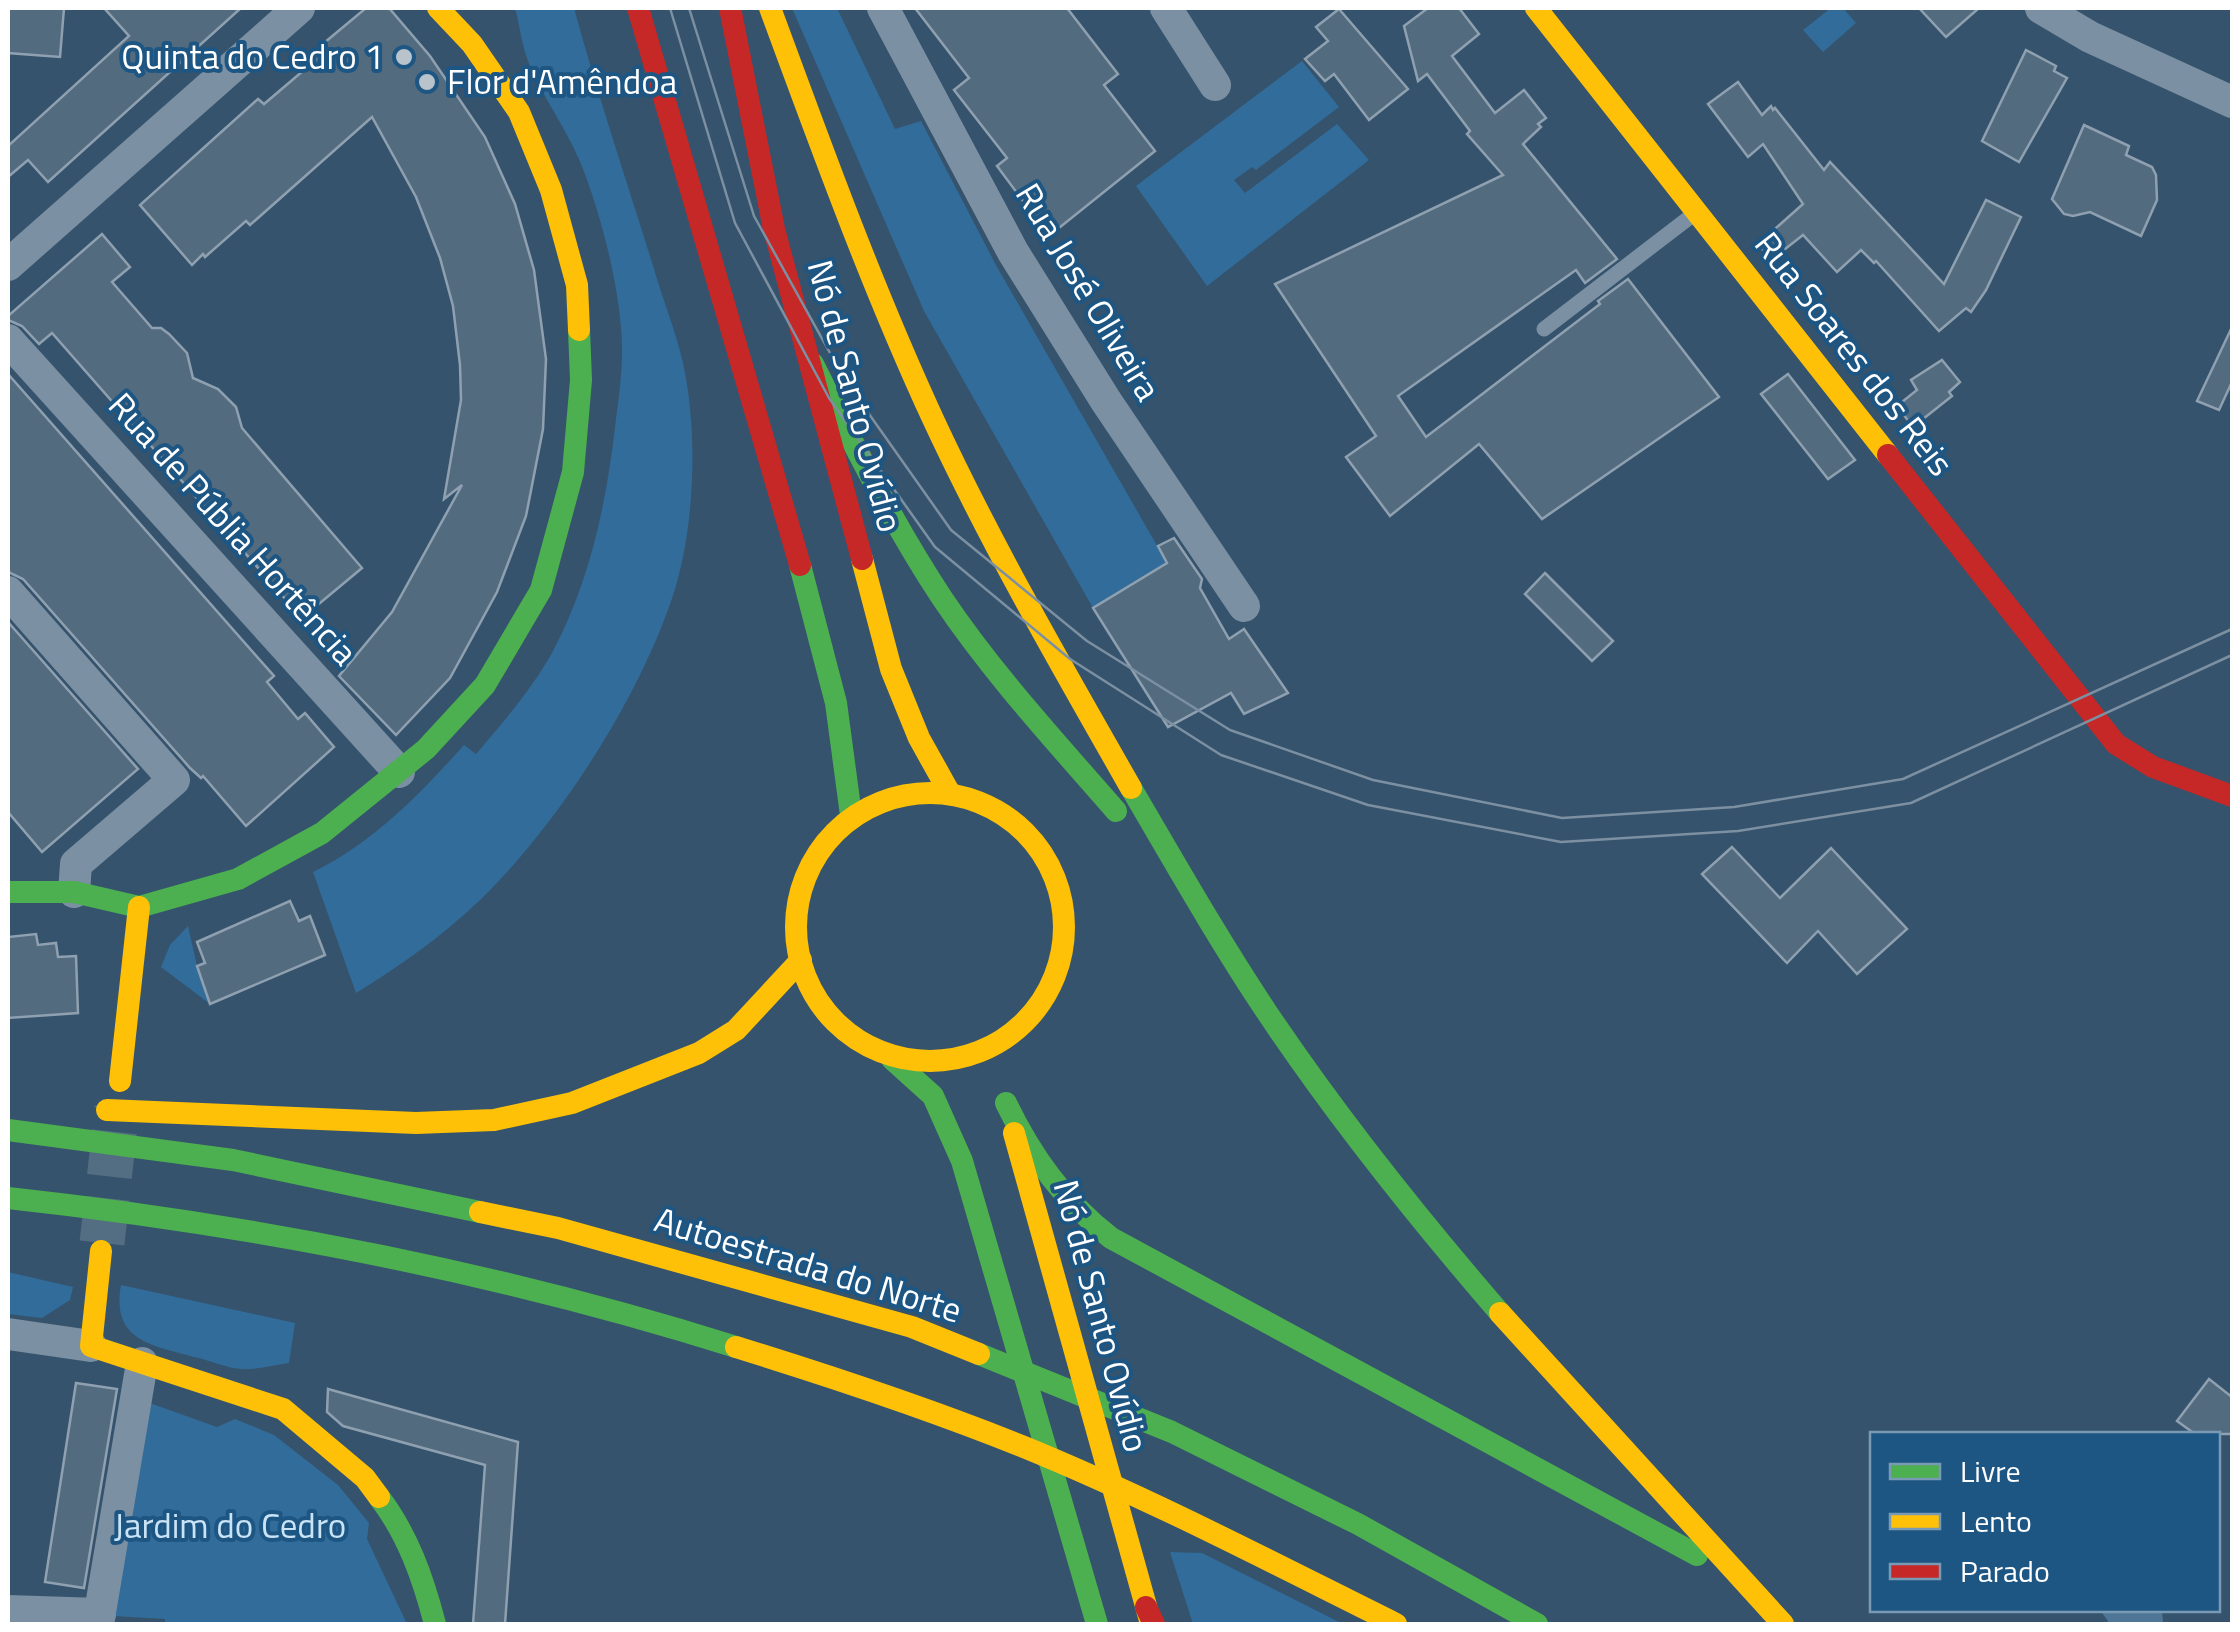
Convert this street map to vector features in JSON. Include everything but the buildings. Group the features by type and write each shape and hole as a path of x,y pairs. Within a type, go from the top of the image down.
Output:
{"main road":[{"path":"8,892 74,892 139,907 238,879 322,832 426,748 486,685 541,590 574,472 580,380 577,285 551,190 519,112 472,44 438,8"},
{"path":"638,8 762,423 846,738 851,816"},
{"name":"Nó de Santo Ovídio","path":"730,8 774,229 891,669 918,738 948,790"},
{"path":"754,8 768,76 774,229"},
{"path":"770,8 840,200 933,420 1014,583 1210,926 1313,1078 1455,1262 1584,1411 1783,1624"},
{"name":"Rua Soares dos Reis","path":"1536,8 2116,744 2154,766 2232,796"},
{"path":"704,313 762,423"},
{"path":"813,364 889,510 964,630 1210,926"},
{"path":"892,1060 928,1064 960,1059 992,1046 1021,1027 1050,988 1059,963 1062,917 1054,880 1040,851 1019,826 981,800 948,790 890,798 851,816 826,842 798,899 800,960 832,1017 856,1040 892,1060 933,1096 956,1144 1097,1624"},
{"path":"120,1081 139,907"},
{"path":"8,1117 71,1112 416,1122 494,1120 572,1102 699,1053 736,1030 800,960"},
{"name":"Nó de Santo Ovídio","path":"1021,1027 1006,1070 1006,1103 1151,1619"},
{"path":"1006,1103 1028,1148 1061,1195 1083,1218 1111,1238 1740,1578"},
{"name":"Autoestrada do Norte","path":"8,1130 233,1160 558,1228 912,1327 1172,1432 1358,1524 1537,1624"},
{"path":"8,1198 80,1205 361,1248 665,1323 910,1404 1053,1459 1396,1624"},
{"path":"101,1251 91,1346 283,1409 366,1478 398,1522 424,1582 434,1624"}],"street":[{"path":"8,265 299,8"},
{"name":"Rua José Oliveira","path":"883,8 1013,252 1106,402 1244,606"},
{"path":"1166,8 1215,85"},
{"path":"2041,8 2090,37 2232,102"},
{"name":"Rua de Públia Hortência","path":"8,340 399,772"},
{"path":"8,592 174,780 76,864 74,892"},
{"path":"8,1334 91,1346"},
{"path":"8,1611 99,1619 142,1362"}],"lane":[{"path":"1544,329 1698,212"}],"green space":[{"path":"515,8 574,8 683,363 692,447 687,535 675,589 642,672 567,797 538,836 478,902 420,950 356,993 313,872 376,832 464,745 476,754 527,692 553,651 578,596 608,479 622,351 612,270 585,174 530,66"},
{"path":"792,8 837,8 895,129 921,121 997,267 1167,563 1093,608 924,311"},
{"path":"1831,8 1843,8 1856,23 1823,52 1803,30"},
{"path":"1302,61 1339,107 1256,170 1252,167 1234,180 1245,193 1337,124 1369,160 1207,286 1136,186"},
{"path":"188,926 210,1004 161,967 170,945"},
{"path":"8,1272 73,1287 70,1300 42,1318 8,1314"},
{"path":"121,1285 295,1323 289,1363 235,1368 150,1344 138,1338 122,1318"},
{"name":"Jardim do Cedro","path":"147,1402 217,1427 235,1419 274,1435 338,1485 369,1523 367,1539 407,1624 165,1624 165,1619 114,1616"},
{"path":"1170,1552 1202,1553 1343,1624 1193,1624"}],"shaded area":[{"path":"2101,1612 2162,1612 2163,1622 2110,1624"}],"tunnel":[{"path":"102,1243 117,1108"}],"tram line":[{"path":"670,8 735,223 829,398 935,547 1070,659 1221,755 1368,805 1561,842 1738,831 1911,803 2232,655"},
{"path":"689,8 754,216 845,380 951,530 1087,641 1230,730 1373,780 1562,818 1734,807 1903,779 2232,629"}],"traffic: fast":[{"path":"8,892 74,892 139,907 238,879 322,833 426,749 485,685 541,590 573,472 581,380 579,330"},
{"path":"813,364 890,512 942,598 1004,681 1116,811"},
{"path":"800,565 836,703 851,815"},
{"path":"1131,788 1231,956 1293,1050 1378,1166 1500,1313"},
{"path":"892,1059 933,1096 962,1161 1097,1624"},
{"path":"1006,1103 1051,1177 1078,1209 1111,1238 1697,1555"},
{"path":"8,1130 233,1160 480,1212"},
{"path":"8,1198 192,1222 375,1255 557,1296 736,1347"},
{"path":"979,1354 1172,1432 1358,1524 1537,1624"},
{"path":"379,1497 413,1558 435,1624"}],"traffic: slow":[{"path":"438,8 472,44 519,112 551,190 577,285 579,330"},
{"path":"770,8 868,266 933,419 1003,560 1131,788"},
{"path":"1536,8 1888,455"},
{"path":"862,559 891,669 919,738 948,790"},
{"path":"930,793 956,795 981,803 1005,815 1025,832 1042,852 1054,876 1062,901 1064,927 1062,953 1054,978 1042,1002 1025,1022 1005,1039 981,1051 956,1059 930,1061 904,1059 879,1051 855,1039 835,1022 818,1002 806,978 798,953 796,927 798,901 806,876 818,852 835,832 855,815 879,803 904,795 930,793"},
{"path":"120,1081 139,907"},
{"path":"107,1110 416,1123 494,1120 572,1103 699,1053 736,1030 801,960"},
{"path":"1014,1133 1151,1624"},
{"path":"480,1212 558,1228 912,1327 979,1354"},
{"path":"101,1251 91,1346 283,1409 365,1478 379,1497"},
{"path":"1500,1313 1783,1624"},
{"path":"736,1347 881,1394 1024,1447 1165,1510 1396,1624"}],"traffic: jam":[{"path":"638,8 800,565"},
{"path":"730,8 774,229 862,559"},
{"path":"1888,455 2116,744 2153,767 2232,796"},
{"path":"1146,1607 1154,1624"}],"place":[{"name":"Quinta do Cedro 1","path":"404,57"},
{"name":"Flor d'Amêndoa","path":"427,82"}]}
